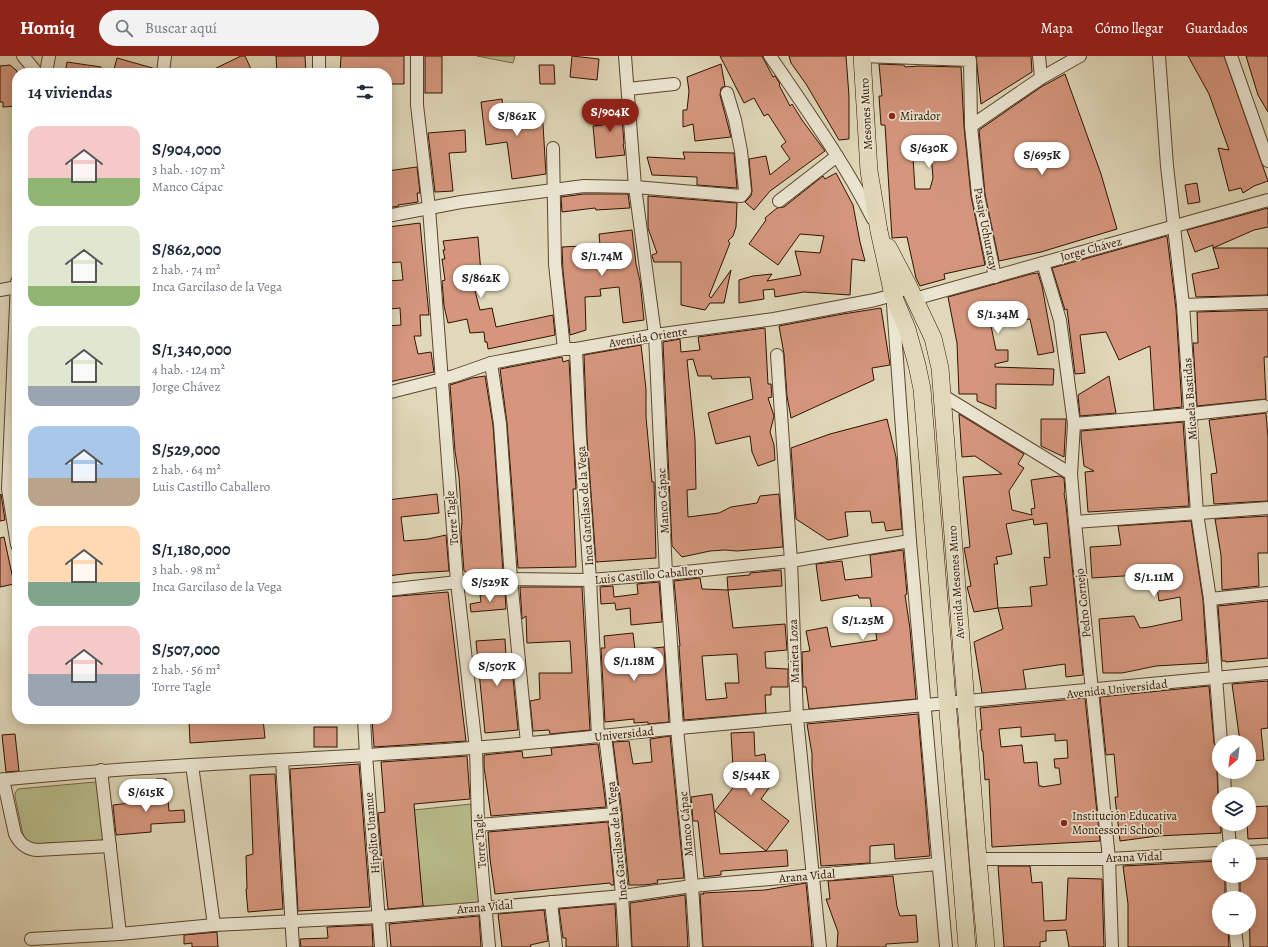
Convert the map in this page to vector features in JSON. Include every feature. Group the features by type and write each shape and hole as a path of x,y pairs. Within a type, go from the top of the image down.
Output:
{"highway":[{"name":"Mesones Muro","path":"862,56 869,171 879,231 893,295 907,329 922,388 967,947"},
{"name":"Avenida Mesones Muro","path":"879,231 912,293 933,338 940,368 965,703 986,947"}],"street":[{"path":"23,56 33,68"},
{"path":"47,68 49,56"},
{"path":"164,68 165,56"},
{"path":"319,56 319,68"},
{"name":"Torre Tagle","path":"417,56 417,105 429,208 458,582 476,748 478,825 489,947"},
{"name":"Manco Cápac","path":"625,56 635,187 655,334 666,574 677,728 692,886 696,947"},
{"path":"770,56 858,189 879,231"},
{"name":"Pasaje Uchuracay","path":"862,56 970,60 971,126 978,195 995,277"},
{"path":"1039,56 1041,78"},
{"path":"971,126 1041,78 1080,56"},
{"name":"Micaela Bastidas","path":"1160,56 1167,166 1183,305 1197,513 1210,599 1220,735"},
{"path":"1232,56 1268,161"},
{"path":"628,89 674,84"},
{"path":"392,215 553,189 584,186 635,187 741,196 745,192 741,151 735,120 727,93"},
{"path":"553,148 555,264 564,349"},
{"path":"779,201 837,156"},
{"name":"Jorge Chávez","path":"912,293 995,277 1043,262 1268,200"},
{"name":"Pedro Cornejo","path":"1043,262 1060,320 1074,424 1071,474 1109,859 1112,947"},
{"path":"0,290 12,288"},
{"name":"Avenida Oriente","path":"392,392 454,376 491,363 564,349 576,349 655,334 774,319 875,300 893,295 912,293"},
{"path":"893,295 910,541 946,947"},
{"path":"1183,305 1268,302"},
{"name":"Inca Garcilaso de la Vega","path":"576,349 580,437 601,736 615,814 623,896 625,947"},
{"name":"Marieta Loza","path":"777,355 791,561 797,718 820,947"},
{"path":"491,363 500,424 511,579 527,743"},
{"path":"942,395 1071,474"},
{"path":"12,399 8,488 12,513"},
{"path":"1074,424 1264,406"},
{"path":"1075,522 1268,508"},
{"name":"Luis Castillo Caballero","path":"392,589 458,582 511,579 590,580 666,574 791,561 910,541"},
{"path":"1210,599 1268,593"},
{"name":"Avenida Universidad","path":"965,703 1268,673"},
{"name":"Universidad","path":"1,779 101,770 366,756 476,748 677,728 965,703"},
{"name":"Hipólito Unanue","path":"364,724 381,947"},
{"path":"282,760 293,947"},
{"path":"192,765 214,925"},
{"path":"101,770 120,934"},
{"path":"1,779 15,834 18,840 26,847 37,850 110,846"},
{"path":"478,825 615,814"},
{"path":"1256,852 1268,851"},
{"name":"Arana Vidal","path":"978,859 1109,859 1212,853"},
{"name":"Arana Vidal","path":"31,939 120,934 214,925 379,917 623,896 692,886 938,864"},
{"path":"551,902 556,947"},
{"path":"1236,935 1237,947"}],"green space":[{"path":"477,56 515,56 513,63"},
{"path":"95,782 98,784 105,838 100,841 31,844 24,839 15,797 15,793 18,789"},
{"path":"471,804 480,905 423,906 414,810"}],"building":[{"path":"241,56 245,56 251,68 216,68"},
{"path":"276,56 305,56 306,68 277,68"},
{"path":"341,56 404,56 404,84 392,84 392,68 340,68"},
{"path":"425,56 442,56 442,93 425,93"},
{"path":"572,56 599,59 597,80 570,77"},
{"path":"720,56 762,56 773,77 775,76 780,84 779,85 790,106 792,104 825,151 770,191 754,210 745,202 751,196 752,191 749,159 766,156 770,175 790,159 781,146 786,142 768,114 764,116 754,98 744,103"},
{"path":"789,56 846,56 849,96 849,139 839,140 806,84 791,63"},
{"path":"976,56 1031,56 1032,72 981,104"},
{"path":"1188,56 1224,56 1268,181 1254,186 1243,193 1241,188 1229,191 1218,148 1229,150 1209,94"},
{"path":"1246,56 1268,56 1268,112 1258,95"},
{"path":"117,58 152,68 114,68"},
{"path":"67,62 101,67 101,68 66,68"},
{"path":"721,64 725,86 721,88 720,95 731,137 695,141 693,124 683,127 683,110 687,110 689,91 687,77"},
{"path":"879,64 904,65 905,67 961,67 964,127 971,196 985,265 944,274 945,279 920,286 916,278 907,237 892,238 885,125 881,125 879,96 882,96","holes":["930,141 933,178 930,189 915,189 912,142"]},
{"path":"10,65 14,68 12,68 12,106 3,107 3,102 0,102 0,66"},
{"path":"539,65 554,65 555,84 540,84"},
{"path":"1065,74 1101,174 1117,229 1041,252 999,261 985,194 979,130 1041,87"},
{"path":"502,99 503,111 542,108 546,174 512,179 507,142 486,145 481,102"},
{"path":"621,104 625,155 596,158 593,126 603,125 601,106"},
{"path":"465,130 466,152 449,153 453,191 435,192 428,133"},
{"path":"683,152 734,153 737,188 697,185 697,177 652,175 647,157 685,159"},
{"path":"417,167 420,193 417,193 418,202 392,207 392,170"},
{"path":"836,173 853,205 865,261 852,259 850,295 804,292 775,297 774,289 763,290 764,299 739,303 739,280 753,276 772,274 767,281 801,275 795,251 820,253 824,236 800,234 778,265 749,244 766,220 765,218 777,208 784,207 823,176 825,179"},
{"path":"1197,183 1200,202 1188,204 1185,185"},
{"path":"584,194 628,194 630,208 596,210 595,208 562,212 561,197"},
{"path":"648,196 737,203 736,227 733,236 728,241 730,243 709,296 711,298 731,270 724,303 710,303 705,310 681,305 681,262 654,262 652,256 657,253 648,228"},
{"path":"1268,208 1268,227 1254,230 1213,248 1213,245 1195,252 1187,230"},
{"path":"420,223 429,315 420,315 421,336 414,336 418,354 431,352 434,372 392,381 392,326 401,325 400,308 392,309 392,281 403,280 401,262 392,263 392,226"},
{"path":"632,230 644,320 623,323 619,287 600,289 601,296 585,297 586,330 570,335 562,247 600,245 599,234"},
{"path":"1167,236 1176,309 1182,407 1154,410 1150,346 1119,360 1106,332 1080,335 1085,373 1075,374 1067,309 1065,310 1052,268"},
{"path":"478,237 481,290 475,291 480,310 492,308 496,327 553,315 555,335 488,349 487,342 485,342 484,332 470,333 467,319 448,323 444,306 442,281 445,280 442,259 445,259 443,241"},
{"path":"1213,248 1268,248 1268,295 1196,297 1192,274 1219,268"},
{"path":"1038,273 1042,286 1054,352 1038,355 1030,319 991,326 996,350 1008,350 1008,361 995,364 995,367 1054,369 1053,385 996,384 996,409 977,401 977,394 959,394 957,343 948,297"},
{"path":"881,308 890,365 872,368 874,380 791,418 787,396 784,354 779,326"},
{"path":"1268,310 1268,357 1264,357 1266,399 1197,406 1193,343 1198,343 1197,312"},
{"path":"765,328 768,384 771,384 772,397 768,398 774,416 770,432 774,445 775,460 758,466 752,452 750,436 716,444 708,413 753,399 750,377 712,379 711,376 698,376 693,359 687,360 695,439 696,489 687,490 688,517 719,513 731,507 757,503 760,496 779,494 783,547 737,551 710,551 682,557 672,546 663,342 680,339 681,352 700,350 698,337"},
{"path":"641,345 646,389 646,417 652,482 654,482 656,558 596,562 587,437 584,355"},
{"path":"562,357 563,362 569,360 576,489 573,489 576,567 518,568 507,423 500,369"},
{"path":"485,376 493,425 503,572 470,574 464,571 459,477 455,451 450,385 472,378"},
{"path":"1109,376 1116,413 1080,416 1078,395"},
{"path":"1266,413 1268,438 1268,501 1214,504 1211,474 1217,473 1209,420"},
{"path":"959,414 1024,454 1018,464 1024,468 1009,491 1012,510 1032,515 1031,509 1035,508 1031,480 1059,476 1064,478 1064,493 1083,675 1066,677 1065,664 1023,670 1026,689 982,693 974,642 1003,629 998,608 974,612 967,587 971,586 964,548 970,547 963,477 1002,474 975,456 962,457","holes":["1033,519 1034,525 1047,523 1050,558 1044,557 1047,585 1030,587 1032,606 998,608 994,564 998,564 996,557 1012,554 1006,524"]},
{"path":"887,419 896,457 902,529 886,531 884,522 872,523 870,511 845,512 848,536 828,540 796,519 791,448 830,434"},
{"path":"1041,419 1066,419 1064,457 1041,446"},
{"path":"1183,422 1189,506 1088,512 1085,472 1094,471 1084,466 1081,431"},
{"path":"1,494 5,520 0,521 0,495"},
{"path":"437,494 439,513 401,517 404,541 428,539 446,535 449,571 392,575 392,499"},
{"path":"1268,516 1268,553 1258,553 1259,586 1222,590 1221,555 1215,519"},
{"path":"1191,521 1203,600 1207,663 1156,666 1122,673 1103,673 1099,619 1134,616 1140,628 1182,620 1180,597 1159,601 1155,574 1092,578 1090,547 1121,545 1118,526"},
{"path":"4,537 12,575 12,584 0,587 0,538"},
{"path":"903,550 907,594 905,595 910,629 916,699 809,709 806,687 803,687 802,652 810,651 806,631 827,627 831,647 877,640 870,598 859,598 858,595 821,601 816,564 842,561 845,580 872,577 870,555"},
{"path":"781,570 782,586 728,590 727,577"},
{"path":"700,578 702,589 728,590 733,628 785,624 787,650 765,652 766,668 788,669 788,687 771,687 771,695 765,695 766,713 684,720 680,646 674,581","holes":["737,654 739,683 725,683 727,698 706,700 702,656"]},
{"path":"659,582 662,622 631,625 630,608 616,610 615,603 601,604 600,587 613,586 614,597 638,594 637,584"},
{"path":"520,587 582,587 590,730 550,734 549,730 533,731 530,701 540,699 539,673 572,673 570,641 527,643 526,616 522,619"},
{"path":"448,592 466,741 374,747 372,724 392,724 392,597"},
{"path":"505,593 506,609 471,612 470,604 481,602 480,595"},
{"path":"1268,601 1268,658 1226,662 1222,661 1218,606"},
{"path":"633,633 635,650 664,647 669,722 648,724 648,722 634,723 634,719 605,722 601,648 605,648 604,636"},
{"path":"505,639 506,657 511,657 518,730 485,733 476,641"},
{"path":"1268,681 1268,728 1261,729 1264,760 1256,761 1256,735 1239,735 1232,684"},
{"path":"1209,686 1213,735 1212,735 1212,779 1217,779 1218,787 1212,787 1212,831 1221,831 1221,833 1157,836 1120,841 1115,797 1118,797 1114,754 1106,755 1100,697"},
{"path":"1085,698 1100,841 992,847 989,779 985,780 980,730 982,730 980,708","holes":["1021,727 1021,737 1055,734 1055,741 1067,740 1068,758 1054,759 1055,768 1059,768 1061,784 1042,787 1039,786 1037,762 1024,763 1022,745 1001,747 999,729"]},
{"path":"918,714 930,856 895,859 894,844 870,846 870,863 821,866 812,769 812,754 807,724"},
{"path":"189,724 264,724 265,738 190,743"},
{"path":"314,727 337,727 337,747 314,747"},
{"path":"754,732 755,756 765,754 766,765 760,780 769,788 761,799 789,821 766,851 715,811 739,780 738,767 733,768 731,733"},
{"path":"15,734 19,771 6,772 2,735"},
{"path":"670,736 684,878 657,880 658,883 645,885 629,885 613,742 629,741 633,764 652,762 650,739"},
{"path":"598,744 606,807 491,816 484,767 484,755 522,751 523,758 552,755 551,748"},
{"path":"467,756 470,799 414,804 423,906 388,909 378,813 385,812 381,762"},
{"path":"359,764 370,907 298,911 290,769"},
{"path":"275,774 283,909 248,912 246,856 253,854 250,775"},
{"path":"156,779 166,779 169,811 184,810 185,822 151,824 151,832 116,835 113,805 157,800"},
{"path":"712,794 720,854 787,850 788,866 721,871 721,875 704,877 698,821 693,821 691,797"},
{"path":"1268,806 1268,838 1248,839 1247,831 1256,831 1256,807"},
{"path":"608,822 614,885 611,885 610,883 495,894 488,832"},
{"path":"1256,859 1268,859 1268,947 1250,947 1250,935 1256,935 1256,891 1240,891 1240,883 1256,883"},
{"path":"1212,861 1212,883 1225,883 1225,891 1212,891 1212,935 1228,935 1229,947 1128,947 1128,904 1123,866"},
{"path":"998,866 1030,866 1032,883 1042,882 1044,921 1066,920 1068,878 1102,879 1104,947 1069,947 1066,930 1046,931 1046,941 1040,942 1040,947 1004,947"},
{"path":"893,876 897,907 900,916 916,915 918,942 886,944 886,947 837,947 838,932 826,899 830,899 828,881"},
{"path":"806,883 812,947 703,947 700,894 765,890"},
{"path":"685,895 688,947 632,947 630,903"},
{"path":"615,904 617,947 566,947 566,938 563,938 559,909"},
{"path":"544,910 548,941 530,945 531,947 502,947 498,914"},
{"path":"479,916 481,947 391,947 389,924"},
{"path":"372,925 373,947 301,947 300,939 328,938 327,927"},
{"path":"217,932 218,947 192,947 192,943 184,944 184,935"}],"place":[{"name":"Mirador","path":"892,116"},
{"name":"Institución Educativa Montessori School","path":"1064,823"}]}
